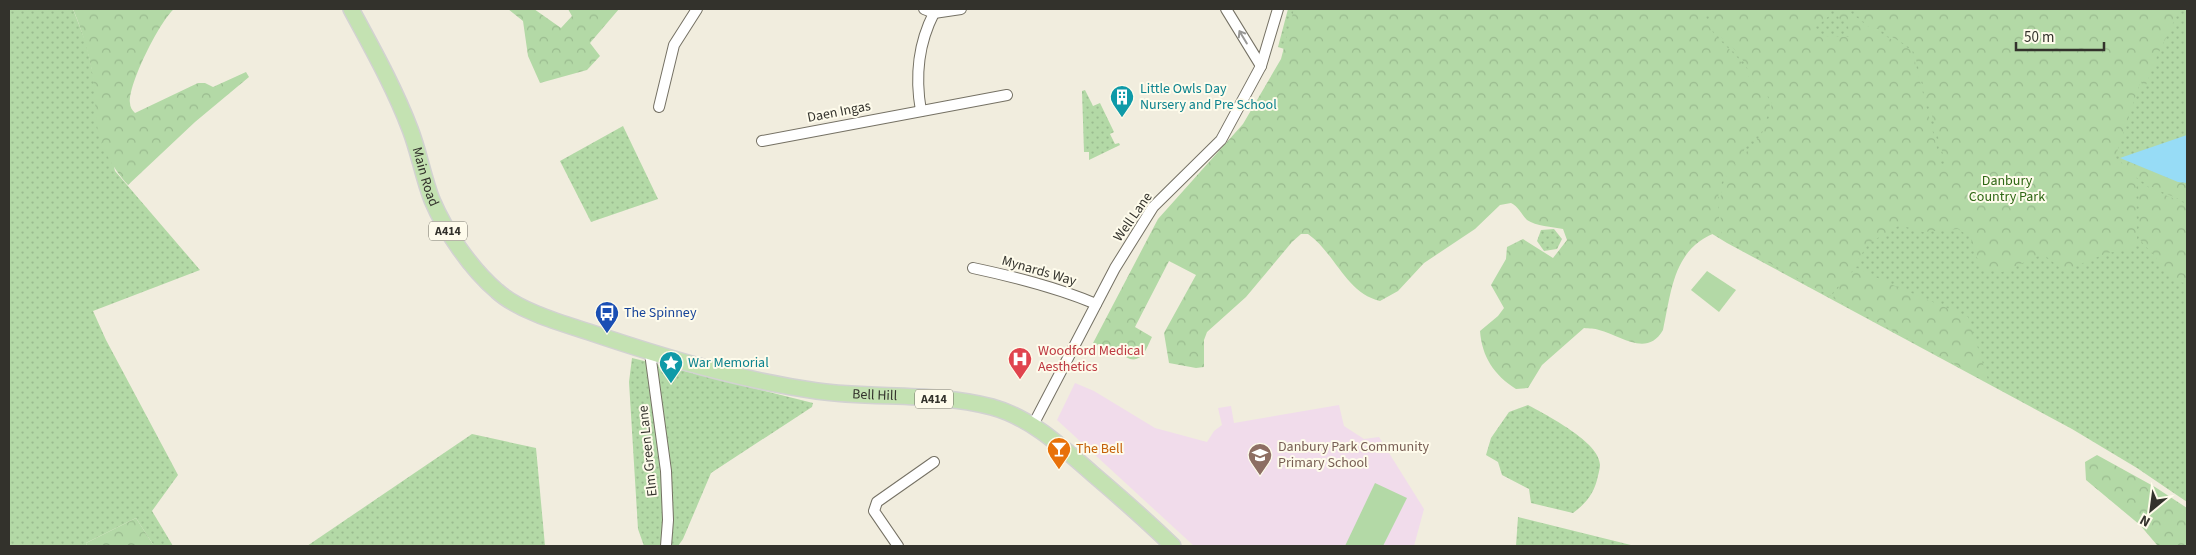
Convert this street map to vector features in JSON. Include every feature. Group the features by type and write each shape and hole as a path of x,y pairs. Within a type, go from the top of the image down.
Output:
{"main road":[{"name":"Main Road","path":"351,9 410,130 433,201 450,234 474,266 498,292 535,313 650,353"},
{"name":"Bell Hill","path":"650,353 724,372 817,391 953,400 993,407 1033,425 1127,502 1173,546"}],"street":[{"path":"659,107 674,45 697,9"},
{"path":"922,111 917,73 929,11 961,9"},
{"path":"1226,9 1261,66"},
{"name":"Well Lane","path":"1033,425 1115,268 1153,207 1222,140 1261,66 1278,9"},
{"name":"Daen Ingas","path":"762,141 1007,95"},
{"name":"Mynards Way","path":"973,268 1017,278 1072,294 1096,304"},
{"name":"Elm Green Lane","path":"650,353 666,471 668,520 666,546"},
{"path":"898,546 874,511 875,506 877,502 934,462"}],"shaded area":[{"name":"Danbury Park Community Primary School","path":"1075,383 1094,391 1155,428 1207,442 1214,431 1222,425 1218,408 1231,406 1234,423 1339,405 1344,426 1364,439 1379,437 1424,509 1414,546 1194,546 1057,420"}],"green space":[{"path":"9,9 73,9 86,43 115,171 200,270 93,311 106,340 178,475 152,511 173,546 154,546 136,518 86,543 87,546 9,546"},
{"path":"73,9 174,9 153,39 139,68 130,103 135,113 198,83 205,83 213,87 246,72 249,77 195,122 128,185 106,154 99,136 94,83 83,36"},
{"path":"508,9 534,9 561,28 572,16 568,9 619,9 590,43 600,56 587,70 540,83 528,56 523,21"},
{"name":"Danbury Country Park","path":"1288,9 2187,9 2187,502 2137,468 2072,429 1727,243 1546,132 1278,47"},
{"path":"1294,9 1706,9 1706,17 1711,30 1738,58 1748,76 1765,92 1770,107 1764,123 1744,150 1744,154 1722,181 1718,196 1720,231 1704,238 1693,247 1677,271 1663,330 1657,338 1649,343 1641,344 1624,340 1597,329 1584,328 1542,365 1528,388 1516,389 1501,378 1486,357 1480,331 1498,316 1504,308 1491,285 1506,259 1507,247 1523,239 1553,258 1567,240 1563,229 1535,224 1527,220 1511,203 1500,205 1475,229 1424,263 1398,291 1380,301 1368,297 1358,290 1317,242 1308,234 1301,234 1292,242 1246,297 1207,332 1204,340 1204,367 1196,368 1169,363 1164,333 1196,275 1169,261 1135,327 1152,337 1144,353 1138,358 1130,359 1098,344 1093,351 1092,345 1158,219 1243,124 1281,59"},
{"path":"1709,9 1830,9 1830,15 1821,23 1813,25 1818,36 1850,37 1847,20 1841,21 1836,9 1846,9 1870,28 1912,50 1941,164 1946,165 1913,49 1871,25 1851,9 2180,9 2157,56 2146,85 2142,85 2142,75 2140,75 2140,83 2115,158 2136,180 2137,243 2128,250 2107,253 2064,271 2043,254 2002,272 1981,269 1970,237 1958,229 1923,232 1900,225 1869,243 1847,276 1857,268 1968,317 1989,383 1833,298 1841,283 1830,296 1722,237 1720,207 1723,184 1732,168 1762,133 1771,113 1771,101 1768,92 1749,72 1739,54 1714,29 1709,16"},
{"path":"1085,90 1093,106 1100,103 1114,132 1110,134 1115,144 1119,143 1120,145 1089,160 1089,152 1084,152 1082,91"},
{"path":"623,126 658,199 591,222 560,161"},
{"path":"2120,158 2187,184 2187,202 2138,179 2123,165"},
{"path":"2138,181 2153,190 2187,204 2187,283 2178,282 2140,240"},
{"path":"1554,229 1562,239 1557,249 1544,251 1537,241 1541,230"},
{"path":"1707,271 1736,290 1719,312 1691,290"},
{"path":"632,358 813,403 812,407 711,473 683,539 678,546 644,546 638,529 629,382"},
{"path":"1528,405 1571,430 1591,447 1598,456 1600,467 1591,495 1573,513 1531,503 1529,489 1502,475 1498,462 1486,455 1491,438 1509,412"},
{"path":"472,434 536,448 545,546 307,546"},
{"path":"2097,455 2155,487 2187,508 2187,546 2156,546 2140,525 2086,480 2085,462"},
{"path":"1375,483 1407,498 1383,546 1345,546"},
{"path":"1518,517 1635,546 1516,546"},
{"path":"136,518 154,546 87,546 86,543"}],"water":[{"path":"2187,135 2187,183 2178,182 2120,158"}],"place":[{"name":"Little Owls Day Nursery and Pre School","path":"1122,118"},
{"name":"The Spinney","path":"607,334"},
{"name":"Woodford Medical Aesthetics","path":"1020,380"},
{"name":"War Memorial","path":"671,384"},
{"name":"The Bell","path":"1059,470"},
{"name":"Danbury Park Community Primary School","path":"1260,476"}]}
